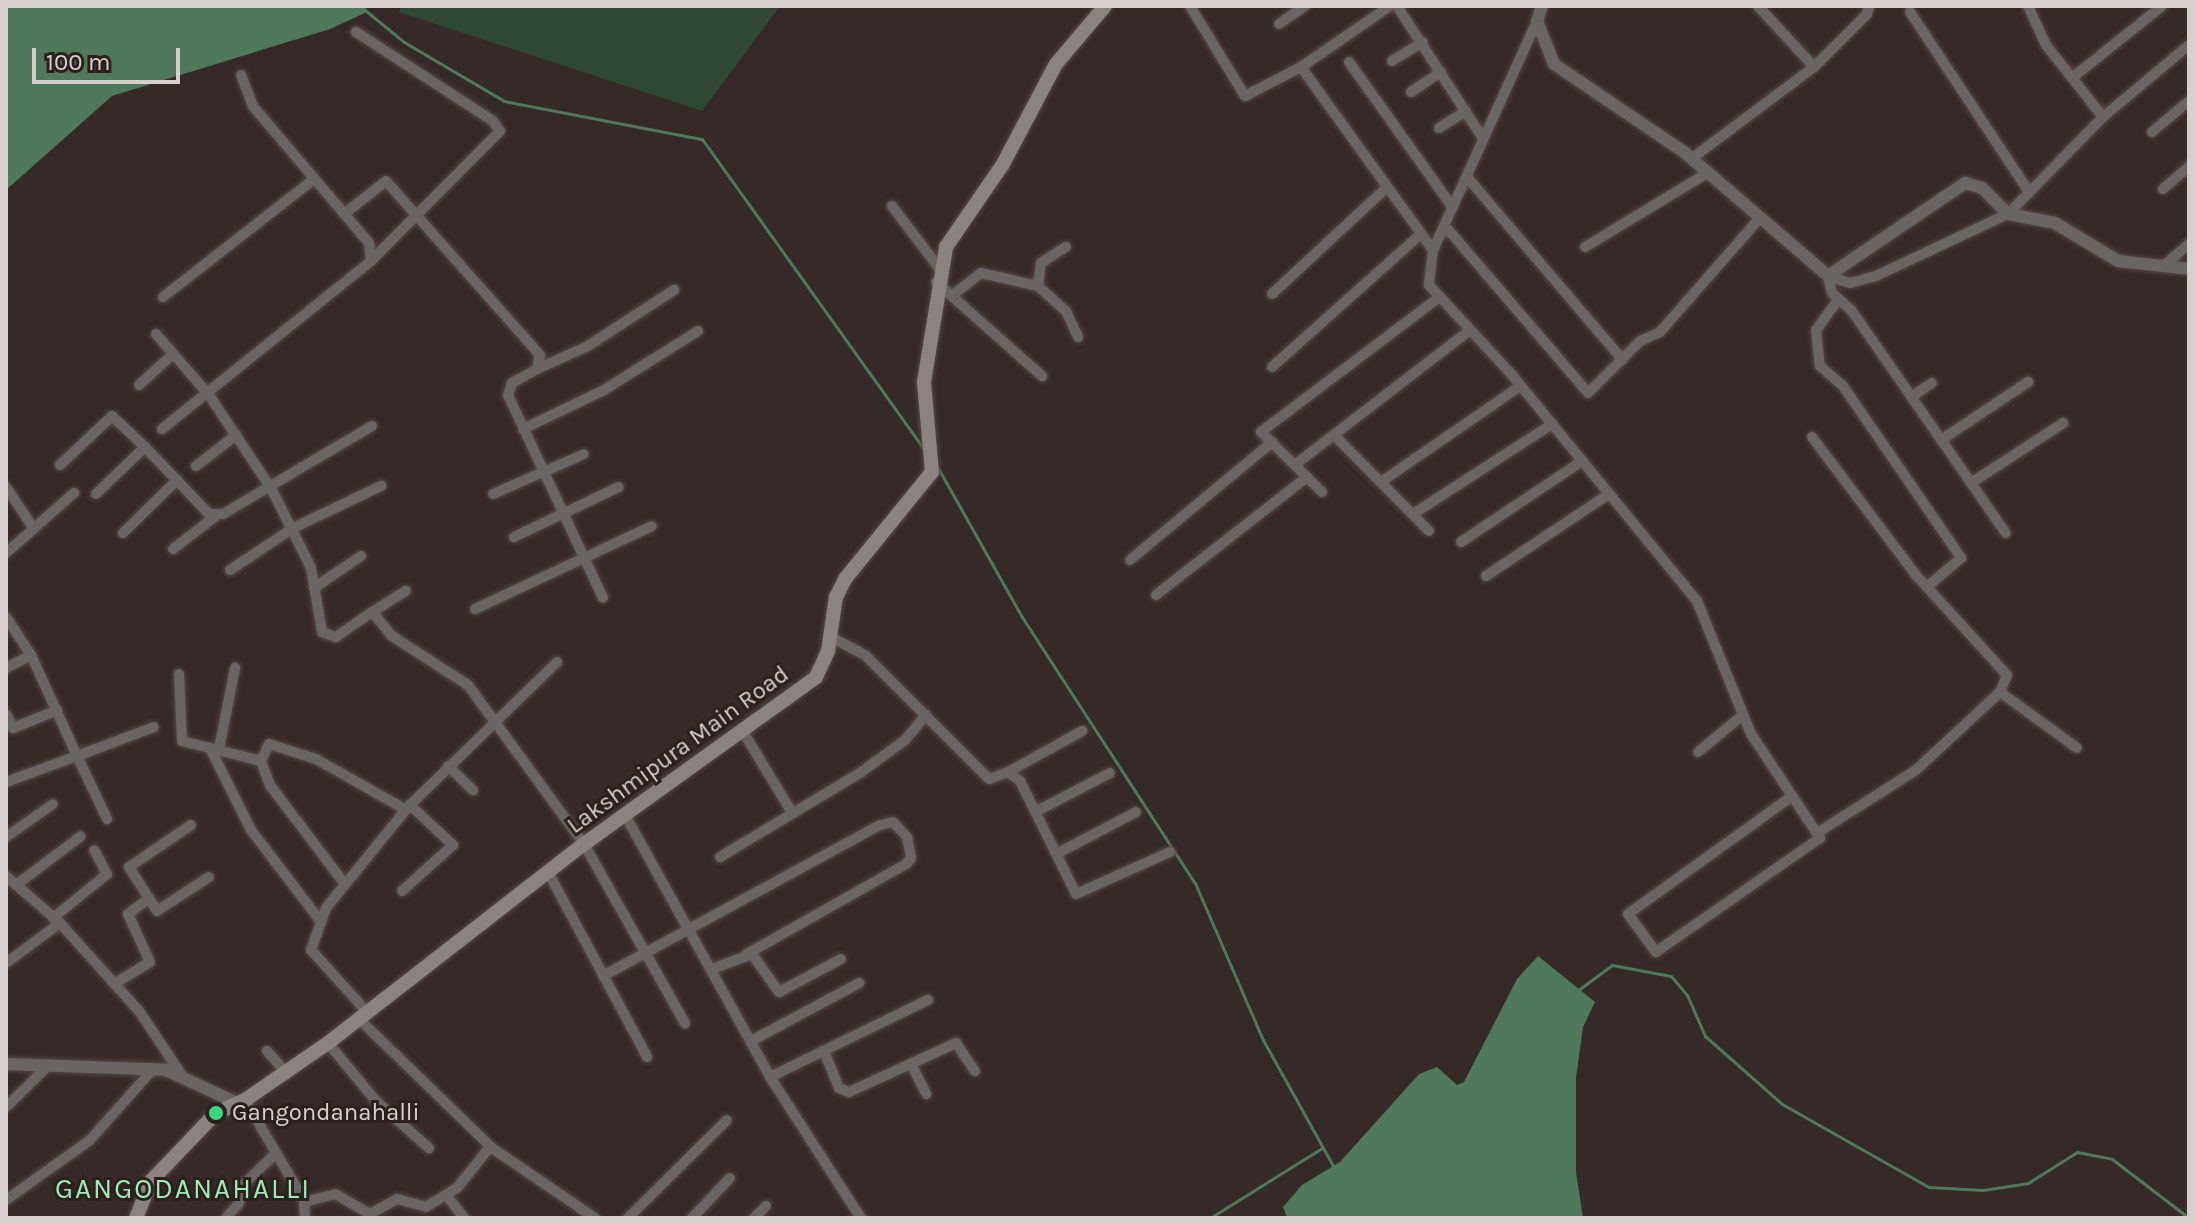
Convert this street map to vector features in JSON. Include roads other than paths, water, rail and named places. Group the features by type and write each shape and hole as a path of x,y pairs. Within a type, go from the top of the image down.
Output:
{"main road":[{"name":"Lakshmipura Main Road","path":"136,1218 151,1181 216,1113 241,1102 328,1043 584,844 816,677 831,637 836,597 845,579 932,472 924,382 938,275 953,235 1003,164 1056,64 1105,6"}],"street":[{"path":"1190,6 1245,96 1301,67 1390,6"},
{"path":"1279,24 1305,6"},
{"path":"1397,6 1482,137"},
{"path":"1542,6 1433,250 1426,274 1438,298 1520,386 1697,601 1743,715 1820,838 1656,952 1628,914 1792,796"},
{"path":"1758,6 1814,67"},
{"path":"1691,159 1814,67 1867,14 1869,6"},
{"path":"2028,6 2046,45 2103,117"},
{"path":"2072,78 2162,6"},
{"path":"1910,12 2029,192"},
{"path":"1537,21 1554,64 1691,159 1758,220 1828,276 1850,283 1876,276 2008,214 2103,117 2189,45"},
{"path":"162,429 371,261 500,131 493,121 356,32"},
{"path":"1392,61 1422,42"},
{"path":"1349,62 1453,208"},
{"path":"1301,67 1433,250"},
{"path":"1411,92 1441,72"},
{"path":"241,75 253,106 369,243 371,261"},
{"path":"2152,132 2189,101"},
{"path":"1439,128 1466,111"},
{"path":"2163,189 2189,166"},
{"path":"1585,247 1707,173"},
{"path":"1467,177 1623,360"},
{"path":"163,297 314,179"},
{"path":"344,214 386,181 530,342 540,355 537,369"},
{"path":"1828,276 1965,183 1982,188 2008,214 2055,223 2118,261 2167,263 2189,269"},
{"path":"1272,294 1387,187"},
{"path":"892,206 954,294 1042,376"},
{"path":"1445,226 1588,393 1640,341 1660,332 1758,220"},
{"path":"1272,367 1421,234"},
{"path":"2167,263 2189,244"},
{"path":"1038,286 1041,263 1066,247"},
{"path":"954,294 981,273 1038,286 1066,311 1078,337"},
{"path":"1828,276 1838,300 1852,311 2006,533"},
{"path":"603,598 523,429 509,387 537,369 588,346 674,290"},
{"path":"1322,492 1261,432 1438,298"},
{"path":"1838,300 1816,330 1814,348 1820,366 1843,386 1961,558 1928,586"},
{"path":"523,429 604,390 698,331"},
{"path":"1296,464 1469,331"},
{"path":"156,334 206,392 269,484 293,528 327,638 406,591"},
{"path":"139,385 173,354"},
{"path":"1941,440 2028,382"},
{"path":"1911,397 1932,383"},
{"path":"1381,482 1520,386"},
{"path":"60,465 112,416 209,514 217,515"},
{"path":"1971,483 2063,423"},
{"path":"1413,514 1552,424"},
{"path":"173,549 217,515 372,426"},
{"path":"196,466 236,435"},
{"path":"1334,435 1429,531"},
{"path":"1812,437 1928,586 2007,675 2000,692 1916,770 1817,833"},
{"path":"1130,560 1272,442"},
{"path":"96,494 145,447"},
{"path":"493,494 584,454"},
{"path":"1461,542 1582,461"},
{"path":"1156,595 1307,477"},
{"path":"123,533 177,480"},
{"path":"230,570 293,528 381,486"},
{"path":"6,487 34,529"},
{"path":"514,537 619,487"},
{"path":"6,553 74,493"},
{"path":"1486,576 1609,494"},
{"path":"475,609 652,526"},
{"path":"314,588 361,556"},
{"path":"372,612 392,636 468,685 584,844 685,1023"},
{"path":"6,617 31,655 107,819"},
{"path":"831,637 866,656 989,779 1008,772 1082,731"},
{"path":"6,668 31,655"},
{"path":"557,662 492,720 408,808 344,883 321,922 313,956 363,1016 490,1147 595,1218"},
{"path":"235,668 214,748 251,830 321,922"},
{"path":"179,674 178,733 189,744 261,761"},
{"path":"2000,692 2077,748"},
{"path":"6,714 10,729 58,710"},
{"path":"720,857 791,811 860,773 905,740 926,715"},
{"path":"1698,752 1743,715"},
{"path":"6,782 154,727"},
{"path":"742,730 791,811"},
{"path":"261,761 275,742 342,772 408,808 453,845 402,891"},
{"path":"261,761 270,785 344,883"},
{"path":"448,766 473,790"},
{"path":"1008,772 1037,811 1076,894 1170,852"},
{"path":"1037,811 1110,773"},
{"path":"6,837 53,804"},
{"path":"1058,853 1136,812"},
{"path":"625,815 690,927 770,1077 861,1218"},
{"path":"603,976 880,825 893,822 907,837 911,858 906,864 747,954 712,969"},
{"path":"191,825 130,863 148,899 159,910 209,877"},
{"path":"81,836 9,880 57,920 114,984 161,1040 181,1074"},
{"path":"6,963 107,874 94,850"},
{"path":"548,872 647,1057"},
{"path":"114,984 150,962 128,914 148,899"},
{"path":"747,954 758,960 779,992 841,959"},
{"path":"751,1041 859,983"},
{"path":"770,1077 928,1000"},
{"path":"824,1051 839,1088 849,1092 959,1042 975,1071"},
{"path":"328,1043 376,1101 429,1148"},
{"path":"267,1051 284,1070"},
{"path":"6,1064 46,1068 153,1069 181,1074 241,1102 304,1202 305,1218"},
{"path":"911,1064 926,1094"},
{"path":"6,1107 46,1068"},
{"path":"6,1200 90,1140 153,1069"},
{"path":"628,1218 727,1120"},
{"path":"304,1202 335,1194 370,1214 397,1199 426,1207 447,1196 490,1147"},
{"path":"226,1218 239,1203 243,1185 274,1155"},
{"path":"692,1218 730,1178"},
{"path":"447,1196 464,1218"},
{"path":"754,1218 766,1206"}],"waterway":[{"path":"360,6 404,42 504,101 702,139 924,449"},
{"path":"938,468 1022,617 1195,883 1263,1040 1333,1166"},
{"path":"1577,991 1612,965 1671,976 1687,995 1705,1036 1782,1104 1929,1187 1983,1190 2028,1183 2077,1152 2112,1159 2189,1218"},
{"path":"1210,1218 1322,1148"}],"place":[{"name":"Gangondanahalli","path":"216,1113"}],"district":[{"name":"GANGODANAHALLI","path":"183,1189"}]}
